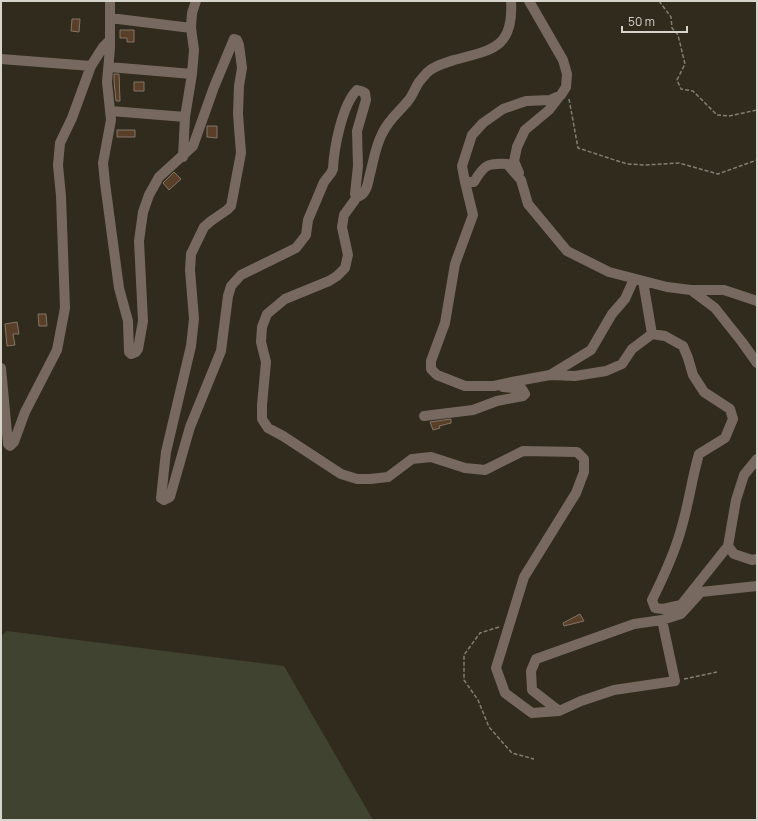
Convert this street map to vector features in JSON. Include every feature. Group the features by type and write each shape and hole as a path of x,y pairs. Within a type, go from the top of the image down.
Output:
{"street":[{"path":"110,1 108,92 111,120 103,163 120,288 128,321 129,352 131,354 136,352 138,349 143,321 139,241 143,212 149,195 159,177 194,146 214,87 236,38 239,45 242,68 239,86 238,114 241,153 231,206 204,227 191,254 190,270 194,319 191,346 166,452 161,491 161,498 164,500 170,497 190,427 221,350 228,296 231,286 241,275 296,248 306,235 308,220 324,182 331,174 333,169 341,123 353,94 357,90 365,93 366,100 357,131 358,166 355,194 357,197"},
{"path":"183,157 185,117 192,74 194,50 191,28 192,13 196,1"},
{"path":"511,1 512,18 508,31 500,43 489,50 443,64 429,71 416,86 409,99 391,118 381,135 367,186 362,195 357,197 344,215 342,227 348,255 345,268 329,281 285,299 267,314 262,327 261,342 266,362 262,419 268,428 283,436 341,474 357,479 388,477 412,460 431,457 465,468 485,470 523,450 577,452 584,459 584,472 576,493 524,577 508,624 496,668 505,693 532,713 559,711 581,701 614,690 675,681 662,620"},
{"path":"530,1 563,60 566,74 566,87 564,95 525,130 517,147 514,161 528,204 567,251 609,272 667,287 690,290 724,290 757,301"},
{"path":"110,18 191,28"},
{"path":"1,368 8,444 10,446 14,442 25,412 57,350 65,308 61,196 58,165 60,143 72,118 91,66 103,47 110,40"},
{"path":"1,59 91,66"},
{"path":"109,67 192,74"},
{"path":"424,416 472,410 497,401 523,396 525,394 522,389 511,387 465,386 437,375 431,369 431,361 445,323 455,264 473,215 462,166 472,135 483,122 503,109 526,101 550,100 564,95"},
{"path":"111,111 185,117"},
{"path":"465,182 474,182 482,170 492,163 507,164 521,180"},
{"path":"639,280 652,334"},
{"path":"550,375 591,350 612,314 639,280"},
{"path":"690,290 715,308 757,363"},
{"path":"494,386 550,375 575,376 606,371 622,364 632,349 652,334 665,336 683,346 693,375 704,392 730,409 733,419 725,438 700,454 695,468 682,527 652,600 656,608 663,609 681,605 698,590 757,586"},
{"path":"559,711 532,690 531,670 536,659 634,624 662,620 681,614 728,546 736,500 744,475 757,459"},
{"path":"728,546 734,554 752,560 757,559"}],"path":[{"path":"659,1 671,17 672,28 678,35 685,64 677,80 681,88 693,91 717,115 728,116 757,110"},
{"path":"564,95 578,148 627,164 645,165 679,163 718,174 757,160"},
{"path":"508,624 480,633 464,656 464,680 478,700 489,727 512,753 534,759"},
{"path":"675,681 717,672"}],"green space":[{"path":"7,631 284,666 373,820 1,820 1,636"}],"building":[{"path":"72,19 80,19 79,32 71,31"},
{"path":"120,30 134,30 134,42 127,42 127,38 120,38"},
{"path":"114,74 119,74 120,101 116,101"},
{"path":"134,82 144,82 144,91 134,91"},
{"path":"207,126 217,126 217,138 207,137"},
{"path":"117,130 135,130 135,137 117,137"},
{"path":"174,172 181,179 169,190 163,183"},
{"path":"38,314 46,314 47,326 39,326"},
{"path":"17,322 19,334 13,334 15,345 7,346 5,324"},
{"path":"451,419 451,423 439,426 440,428 433,430 430,422"},
{"path":"580,614 584,621 564,626 563,623"}]}
